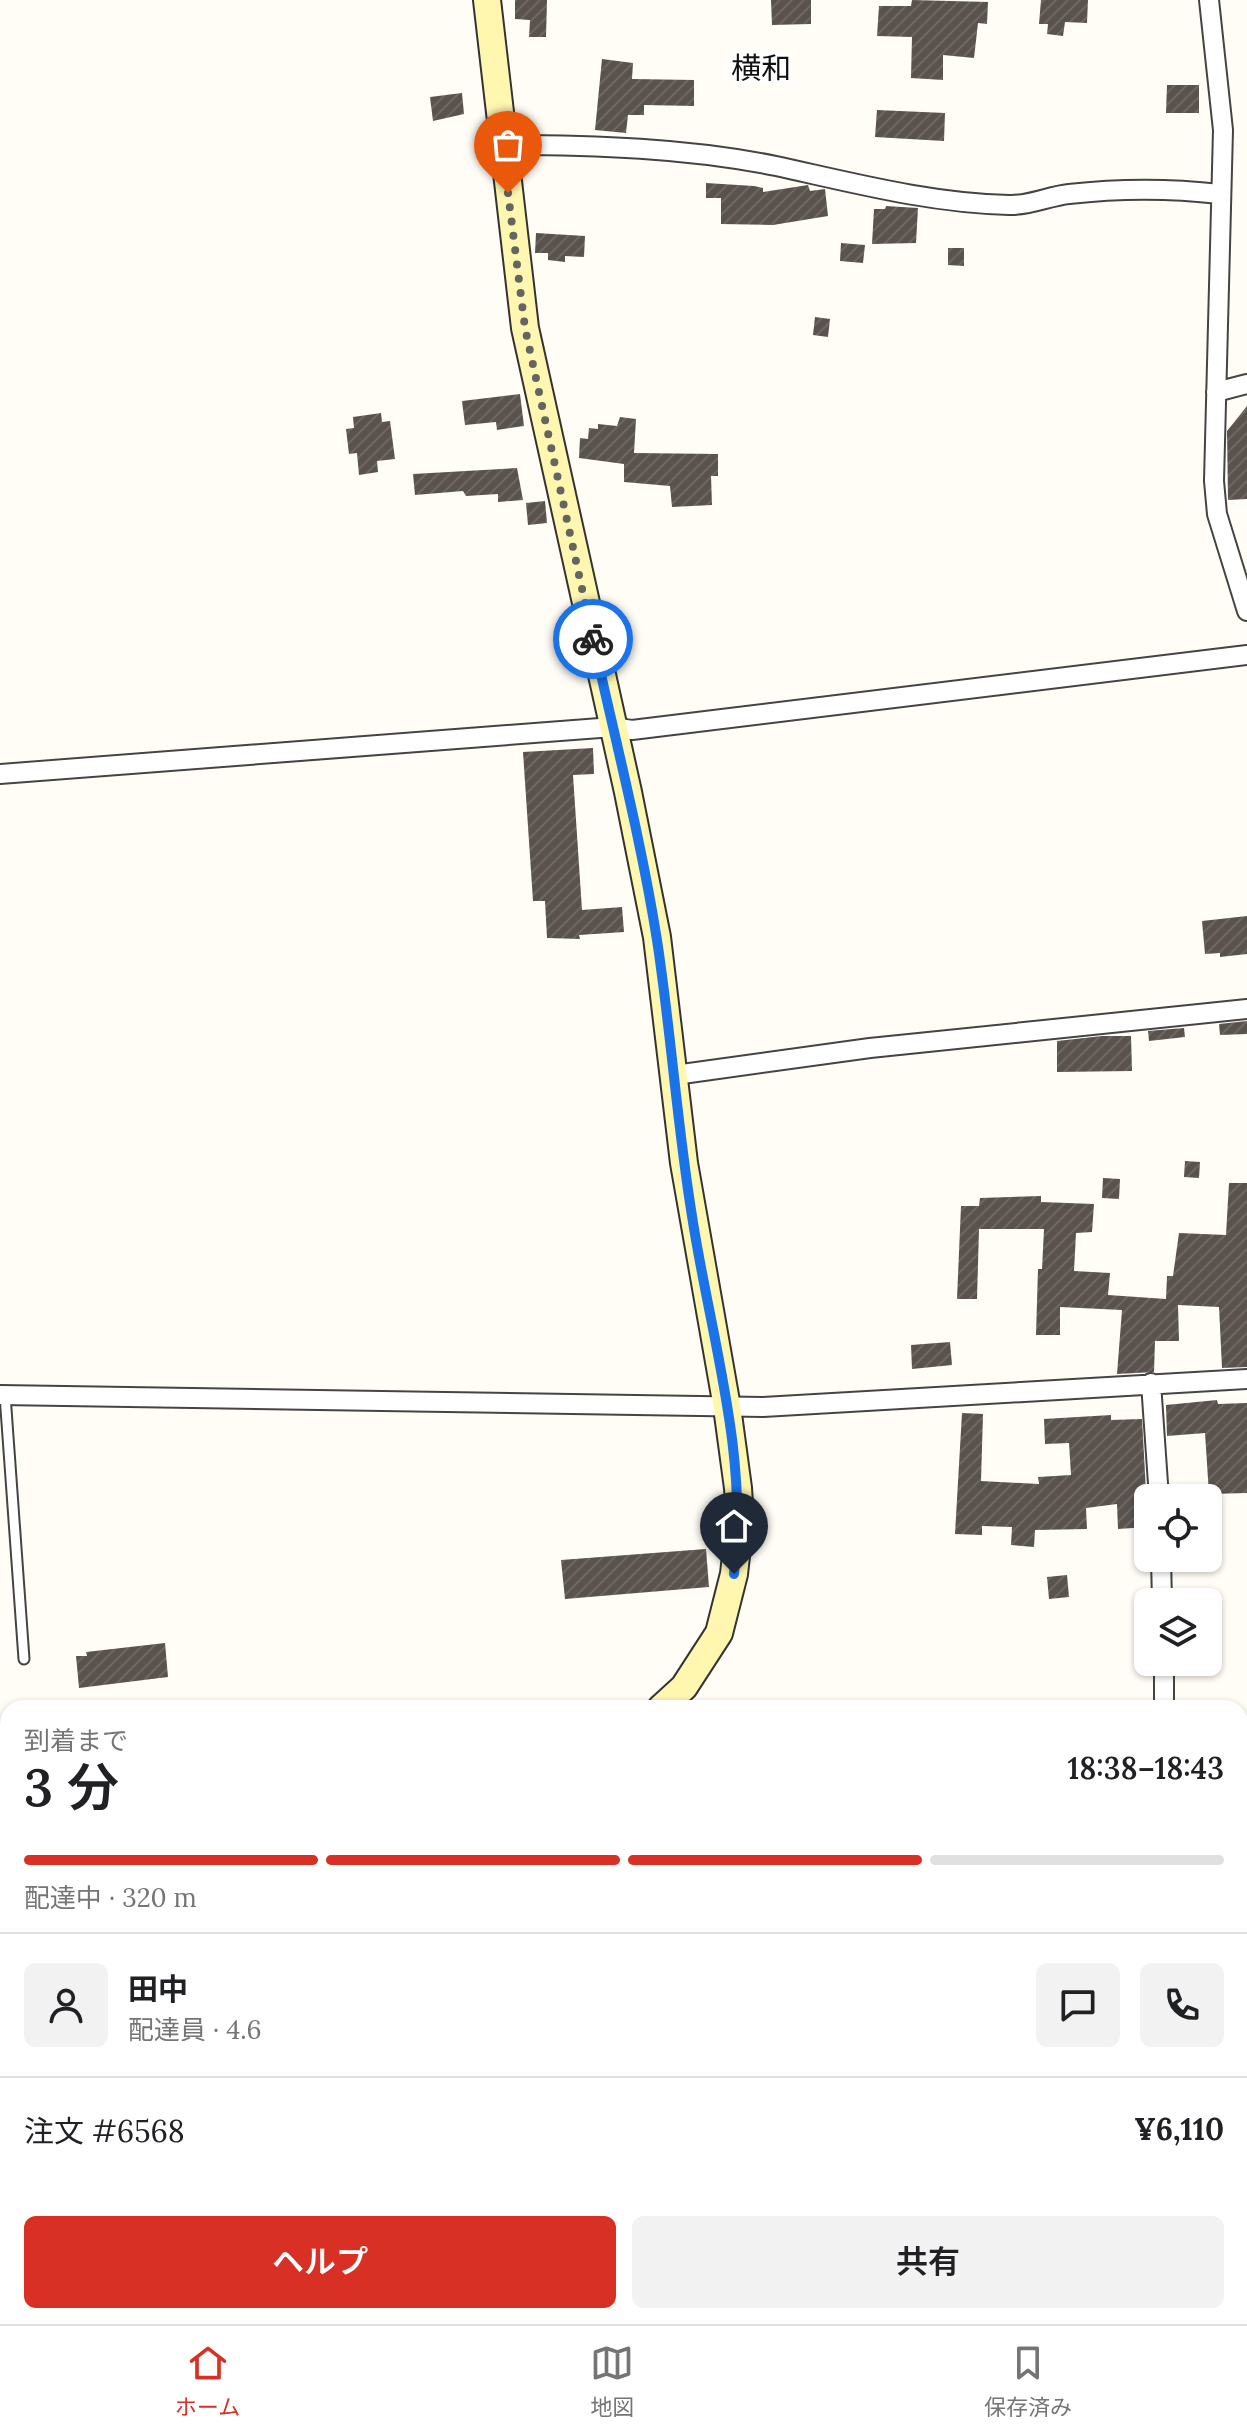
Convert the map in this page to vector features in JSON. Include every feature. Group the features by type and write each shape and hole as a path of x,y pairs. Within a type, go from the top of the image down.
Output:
{"main road":[{"path":"487,0 525,328 657,937 692,1219 727,1407 740,1520 729,1600 719,1633 684,1687 670,1700"}],"street":[{"path":"1209,0 1223,130 1214,481 1217,514 1247,611"},
{"path":"503,145 590,145 717,157 775,166 895,194 1012,206 1060,195 1123,188 1220,194"},
{"path":"1216,392 1247,384"},
{"path":"0,774 613,727 632,730 1247,655"},
{"path":"675,1075 870,1048 1247,1009"},
{"path":"3,1395 727,1407 1247,1379"},
{"path":"1151,1383 1158,1484"},
{"path":"1164,1676 1164,1700"}],"lane":[{"path":"3,1395 24,1659"}],"building":[{"path":"515,0 547,0 546,37 529,37 530,20 515,19"},
{"path":"771,0 811,0 811,24 772,25"},
{"path":"912,0 988,2 987,24 978,23 974,58 943,55 943,80 911,78 912,37 877,36 879,6 911,6"},
{"path":"1041,0 1088,0 1087,23 1065,22 1063,36 1047,34 1048,24 1039,24"},
{"path":"602,59 633,63 632,79 694,80 694,106 644,105 644,115 628,115 626,133 595,130"},
{"path":"1167,85 1199,85 1199,113 1166,113"},
{"path":"462,93 464,114 433,121 430,97"},
{"path":"877,110 945,113 944,141 875,137"},
{"path":"706,183 754,186 763,188 763,192 808,185 810,191 825,189 828,216 773,225 721,224 721,198 706,198"},
{"path":"886,206 918,208 916,243 872,244 874,209 885,209"},
{"path":"536,233 585,236 584,257 565,256 565,262 548,260 548,253 535,253"},
{"path":"841,243 865,245 863,263 840,261"},
{"path":"948,248 964,248 964,266 948,265"},
{"path":"815,317 830,319 828,337 813,335"},
{"path":"520,394 524,426 497,430 496,422 465,425 462,401"},
{"path":"1247,406 1247,499 1228,500 1227,431"},
{"path":"381,413 382,422 390,421 395,459 377,461 378,472 359,475 357,453 349,454 346,429 354,428 353,417"},
{"path":"620,417 636,419 634,453 718,454 718,476 711,476 712,505 672,507 670,486 624,482 624,464 579,458 580,438 588,439 589,428 598,429 598,424 617,426"},
{"path":"517,468 523,500 498,502 498,494 466,496 463,491 415,495 413,474"},
{"path":"545,501 547,523 528,525 526,503"},
{"path":"593,748 594,774 573,775 582,910 622,907 624,932 579,935 580,939 547,938 545,901 533,901 523,752"},
{"path":"1247,916 1247,954 1220,957 1220,953 1205,954 1202,921"},
{"path":"1247,1021 1247,1034 1220,1035 1219,1024"},
{"path":"1184,1028 1185,1037 1149,1041 1148,1031"},
{"path":"1131,1036 1132,1071 1057,1072 1057,1041"},
{"path":"1185,1161 1200,1162 1199,1178 1184,1177"},
{"path":"1103,1178 1120,1179 1119,1199 1102,1198"},
{"path":"1229,1183 1247,1183 1247,1367 1222,1368 1219,1307 1178,1305 1179,1341 1155,1341 1154,1372 1117,1374 1122,1310 1060,1307 1060,1335 1036,1335 1038,1269 1042,1269 1044,1229 979,1229 977,1299 957,1299 961,1206 979,1206 980,1198 1041,1196 1041,1202 1094,1204 1092,1232 1076,1233 1074,1271 1110,1273 1108,1295 1166,1299 1167,1276 1173,1276 1179,1233 1226,1235"},
{"path":"950,1342 952,1365 912,1369 911,1345"},
{"path":"1217,1400 1218,1404 1247,1403 1247,1493 1222,1494 1222,1484 1208,1484 1205,1433 1167,1436 1166,1405"},
{"path":"962,1413 983,1414 981,1481 1039,1484 1038,1477 1071,1475 1069,1443 1045,1444 1044,1419 1111,1415 1111,1420 1142,1419 1146,1484 1134,1484 1134,1528 1118,1529 1117,1504 1086,1508 1087,1529 1035,1530 1034,1547 1011,1545 1012,1527 982,1526 982,1535 955,1534"},
{"path":"706,1549 709,1587 565,1599 561,1560"},
{"path":"1067,1575 1069,1597 1049,1599 1047,1577"},
{"path":"165,1643 168,1677 79,1688 76,1656 87,1656 86,1652"}],"way so far":[{"path":"508,193 525,328 593,639"}],"district":[{"name":"横和","path":"761,69"}],"route":[{"path":"593,639 657,937 692,1219 727,1407 738,1488 740,1520 734,1574"}]}
